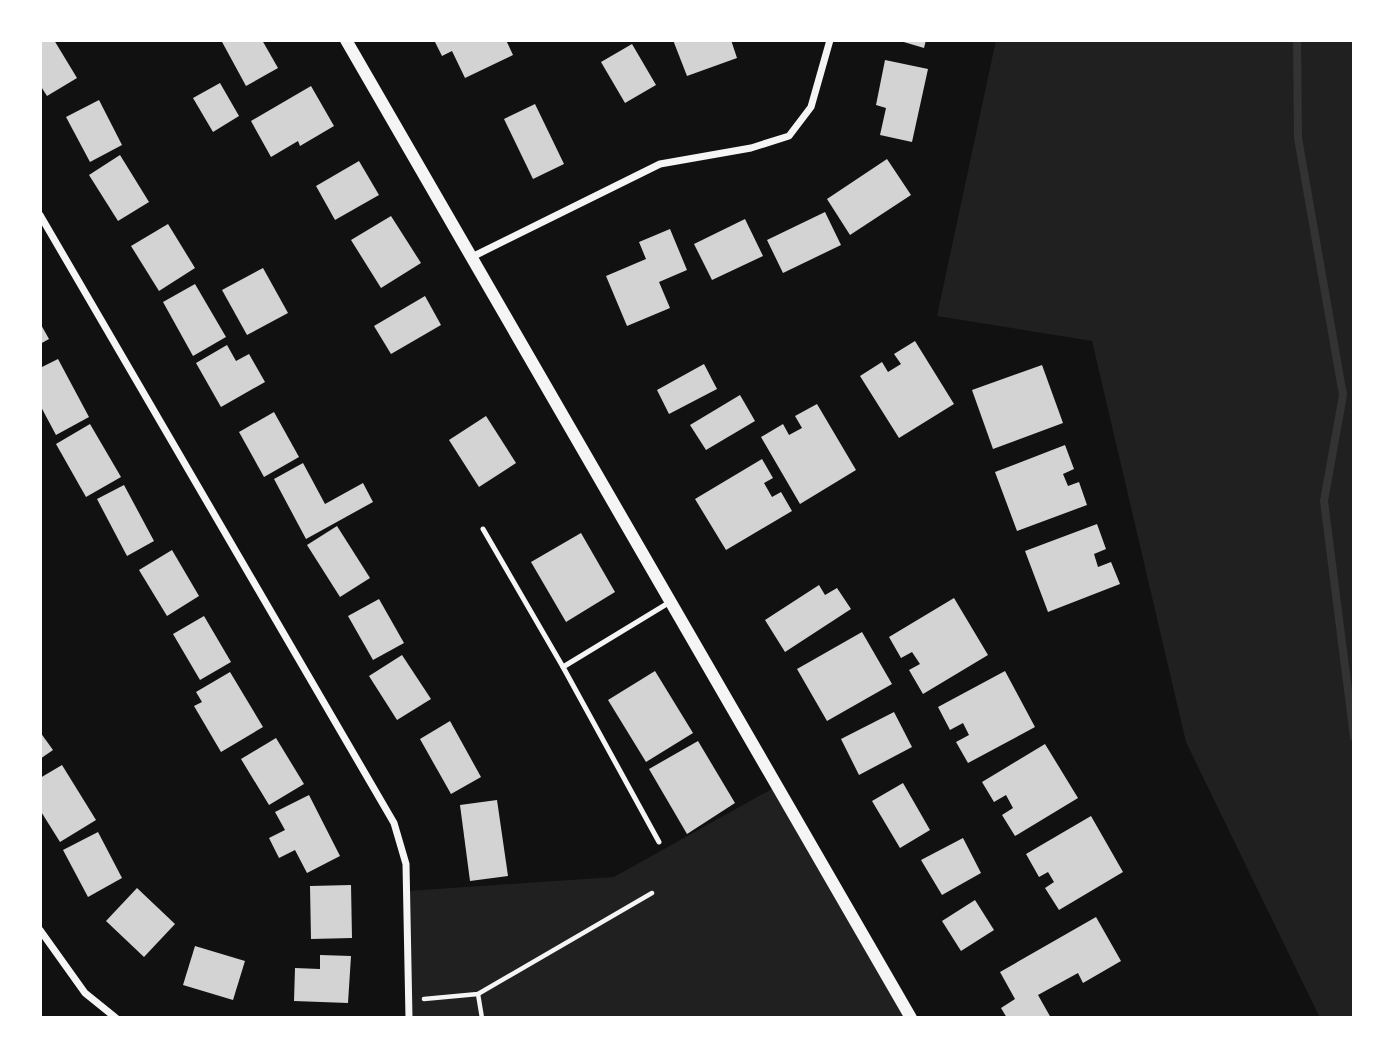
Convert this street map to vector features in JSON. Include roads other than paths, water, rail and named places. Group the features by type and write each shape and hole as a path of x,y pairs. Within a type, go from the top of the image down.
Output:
{"street":[{"path":"346,40 474,256 911,1018"},
{"path":"474,256 637,173 671,162 751,148 789,136 811,107 831,40"},
{"path":"40,215 394,823 406,864 409,1018"},
{"path":"40,929 85,993 116,1018"}],"lane":[{"path":"483,529 659,842"},
{"path":"563,667 672,600"}],"waterway":[{"path":"1297,40 1298,138 1343,395 1324,501 1354,737"}]}
